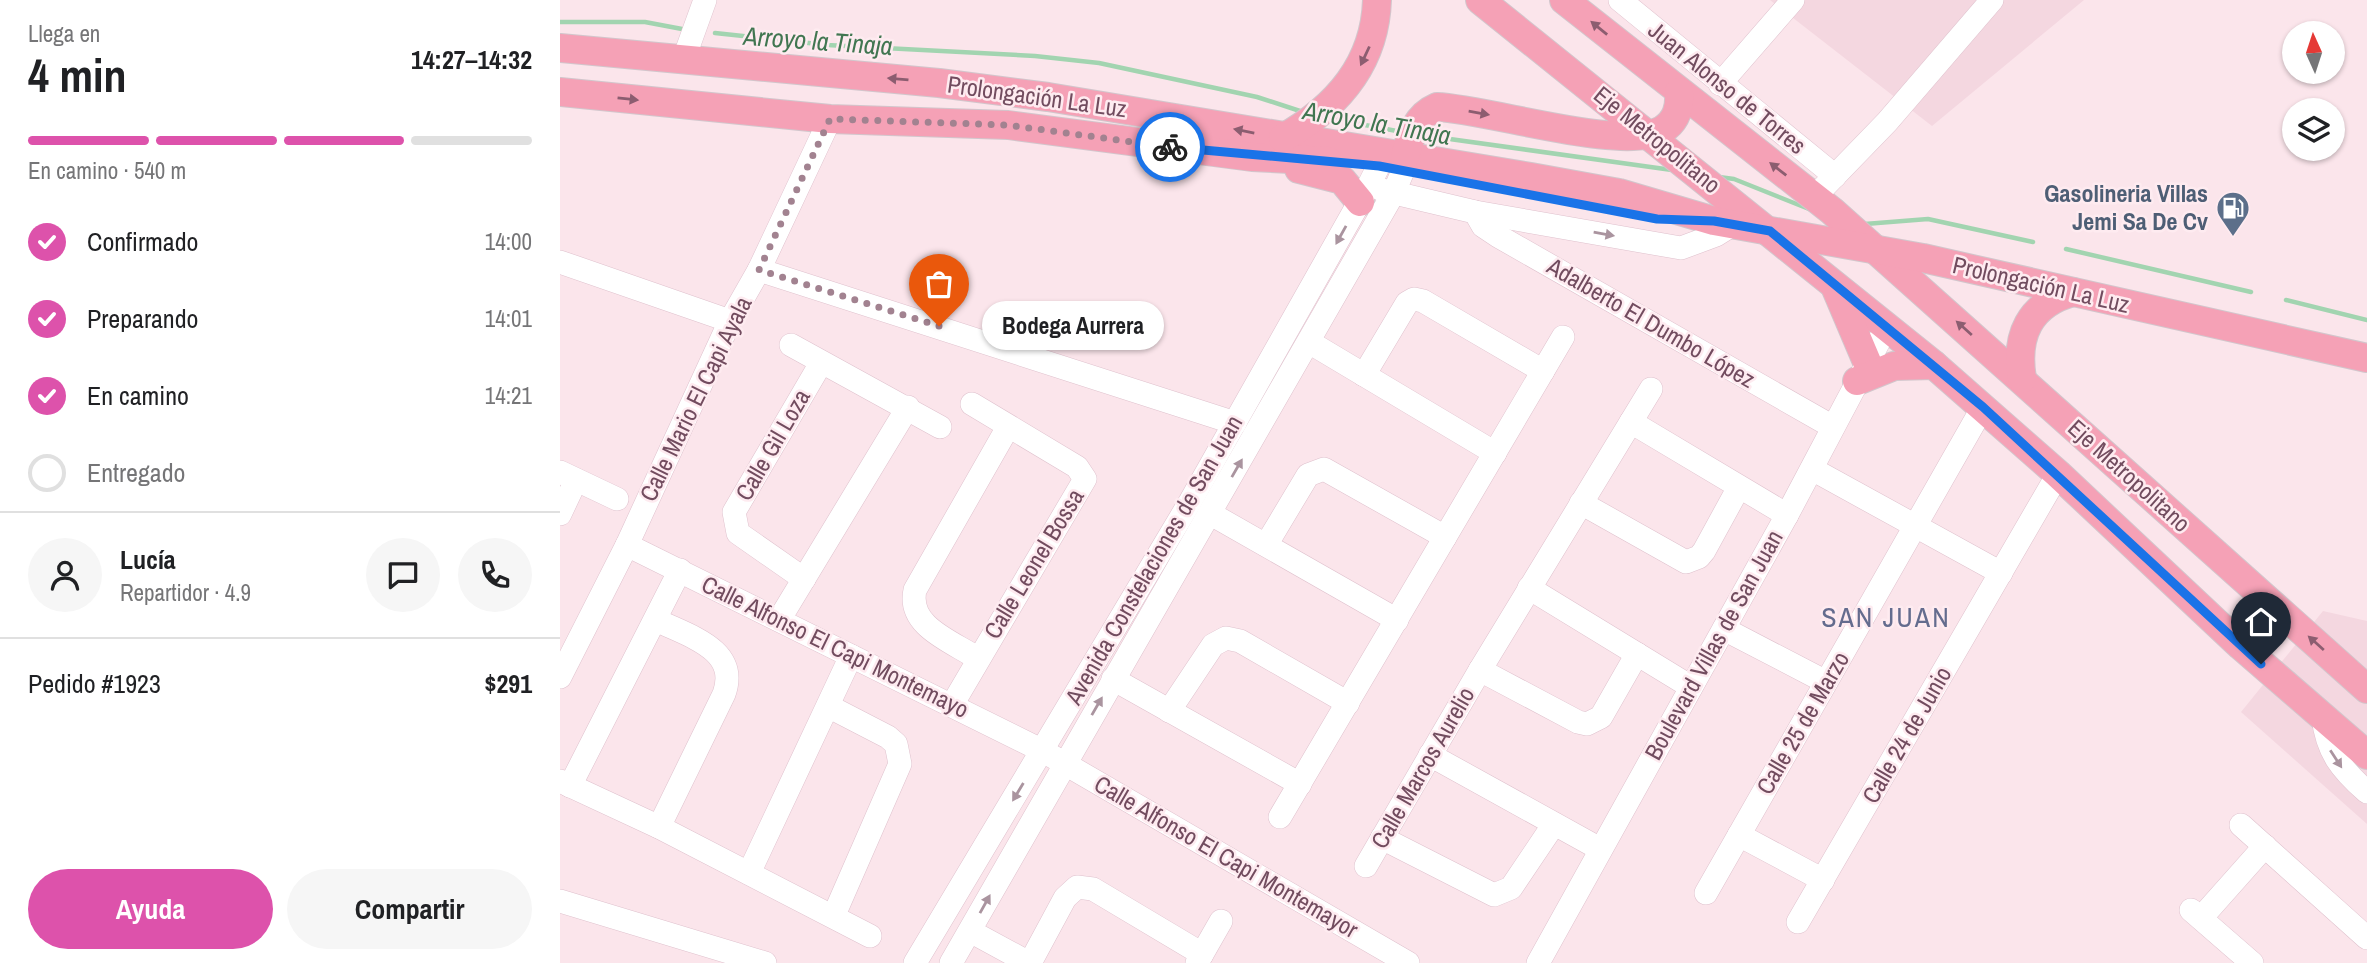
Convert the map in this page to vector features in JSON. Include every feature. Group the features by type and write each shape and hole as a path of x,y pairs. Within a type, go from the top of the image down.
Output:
{"main road":[{"path":"1294,132 1331,103 1356,75 1368,53 1376,28 1377,0"},
{"name":"Eje Metropolitano","path":"1480,0 1934,365 2058,474 2241,646 2367,755"},
{"name":"Eje Metropolitano","path":"1564,0 1857,233 2367,689"},
{"name":"Prolongación La Luz","path":"560,48 939,83 1048,97 1294,132 1391,166"},
{"path":"761,68 842,94 850,100 843,119"},
{"name":"Prolongación La Luz","path":"560,92 843,119 1007,125 1252,157 1391,166 1657,219 1723,223 1879,252 2367,358"},
{"path":"1252,157 1342,180 1391,166 1426,112 1437,107 1658,141 1676,114 1679,92"},
{"path":"1831,281 1852,320 1862,372 1894,366 1934,365"},
{"path":"1978,404 1975,381 1980,373 1988,366 2012,371 2032,316 2057,296 2073,292"}],"street":[{"path":"683,61 705,0"},
{"name":"Juan Alonso de Torres","path":"1620,0 1835,176"},
{"path":"1720,84 1793,0"},
{"path":"1823,204 1835,176 1887,122 1992,0"},
{"name":"Calle Mario El Capi Ayala","path":"560,677 627,545 730,321 843,119"},
{"path":"1391,166 1475,212 1681,248 1716,235 1723,223"},
{"name":"Avenida Constelaciones de San Juan","path":"951,963 1308,342 1391,166"},
{"name":"Avenida Constelaciones de San Juan","path":"915,963 1235,423 1391,166"},
{"name":"Adalberto El Dumbo López","path":"1475,212 1483,226 1498,236 1833,427"},
{"path":"1539,258 1554,226"},
{"path":"560,262 730,321"},
{"path":"759,270 1235,423"},
{"path":"1364,375 1407,303 1414,299 1423,300 1543,372"},
{"name":"Boulevard Villas de San Juan","path":"1538,963 1787,516 1887,326"},
{"path":"1280,817 1563,337"},
{"path":"1308,342 1495,453"},
{"name":"Calle Gil Loza","path":"791,345 940,427"},
{"name":"Calle Gil Loza","path":"804,579 738,533 734,512 821,363"},
{"name":"Calle Marcos Aurelio","path":"1366,866 1480,670 1651,389"},
{"name":"Calle Leonel Bossa","path":"952,705 977,658 1085,480 1077,467 972,404"},
{"name":"Calle 25 de Marzo","path":"1706,893 1916,525 1978,404"},
{"path":"779,620 908,407"},
{"path":"1631,422 1787,516"},
{"name":"Calle Leonel Bossa","path":"977,658 922,622 912,602 915,590 1008,427"},
{"path":"1812,469 2001,573"},
{"path":"1266,545 1308,475 1318,470 1331,471 1445,537"},
{"name":"Calle 24 de Junio","path":"1798,922 2058,474"},
{"path":"560,514 568,476 617,499"},
{"path":"1581,503 1686,562 1699,557 1704,551 1739,487"},
{"path":"1211,514 1397,620"},
{"name":"Calle Alfonso El Capi Montemayo","path":"627,545 1043,751"},
{"path":"680,570 656,620 565,783 835,915 870,936"},
{"path":"1530,588 1691,687"},
{"path":"656,620 719,653 729,673 724,694 659,827"},
{"path":"1724,629 1826,682"},
{"path":"1169,711 1213,645 1226,638 1240,641 1348,703"},
{"name":"Calle Marcos Aurelio","path":"1480,670 1578,722 1587,724 1601,717 1637,654"},
{"path":"749,873 851,656"},
{"path":"1113,679 1300,784"},
{"path":"828,706 888,737 895,744 900,764 835,915"},
{"path":"2323,717 2330,752 2345,772 2367,792"},
{"name":"Calle Alfonso El Capi Montemayor","path":"1043,751 1408,963"},
{"path":"1430,755 1600,849"},
{"path":"1382,838 1488,894 1500,894 1511,888 1554,824"},
{"path":"2241,825 2367,938"},
{"path":"1739,835 1823,880"},
{"path":"2252,963 2196,914 2265,846"},
{"path":"970,931 1029,963 1065,898 1077,887 1093,889 1199,958 1221,920"},
{"path":"560,901 765,963"}],"shaded area":[{"path":"1770,0 2084,0 1932,126"},
{"path":"2323,611 2367,621 2367,824 2241,712"}],"waterway":[{"name":"Arroyo la Tinaja","path":"560,22 645,22 682,29"},
{"name":"Arroyo la Tinaja","path":"715,33 827,45 1035,56 1099,63 1257,97 1303,112"},
{"name":"Arroyo la Tinaja","path":"1328,118 1402,132"},
{"name":"Arroyo la Tinaja","path":"1421,135 1672,170"},
{"name":"Arroyo la Tinaja","path":"1719,177 1734,179 1809,209"},
{"name":"Arroyo la Tinaja","path":"1865,224 1928,219 2033,242"},
{"name":"Arroyo la Tinaja","path":"2066,249 2251,292"},
{"name":"Arroyo la Tinaja","path":"2286,300 2367,320"}],"way so far":[{"path":"939,326 759,270 830,119 1007,125 1170,147"}],"place":[{"name":"Gasolineria Villas Jemi Sa De Cv","path":"2233,238"},
{"name":"Bodega Aurrera","path":"939,326"}],"district":[{"name":"SAN JUAN","path":"1886,617"}],"route":[{"path":"1170,147 1252,157 1379,166 1657,219 1714,221 1770,231 1983,407 2261,664"}]}
